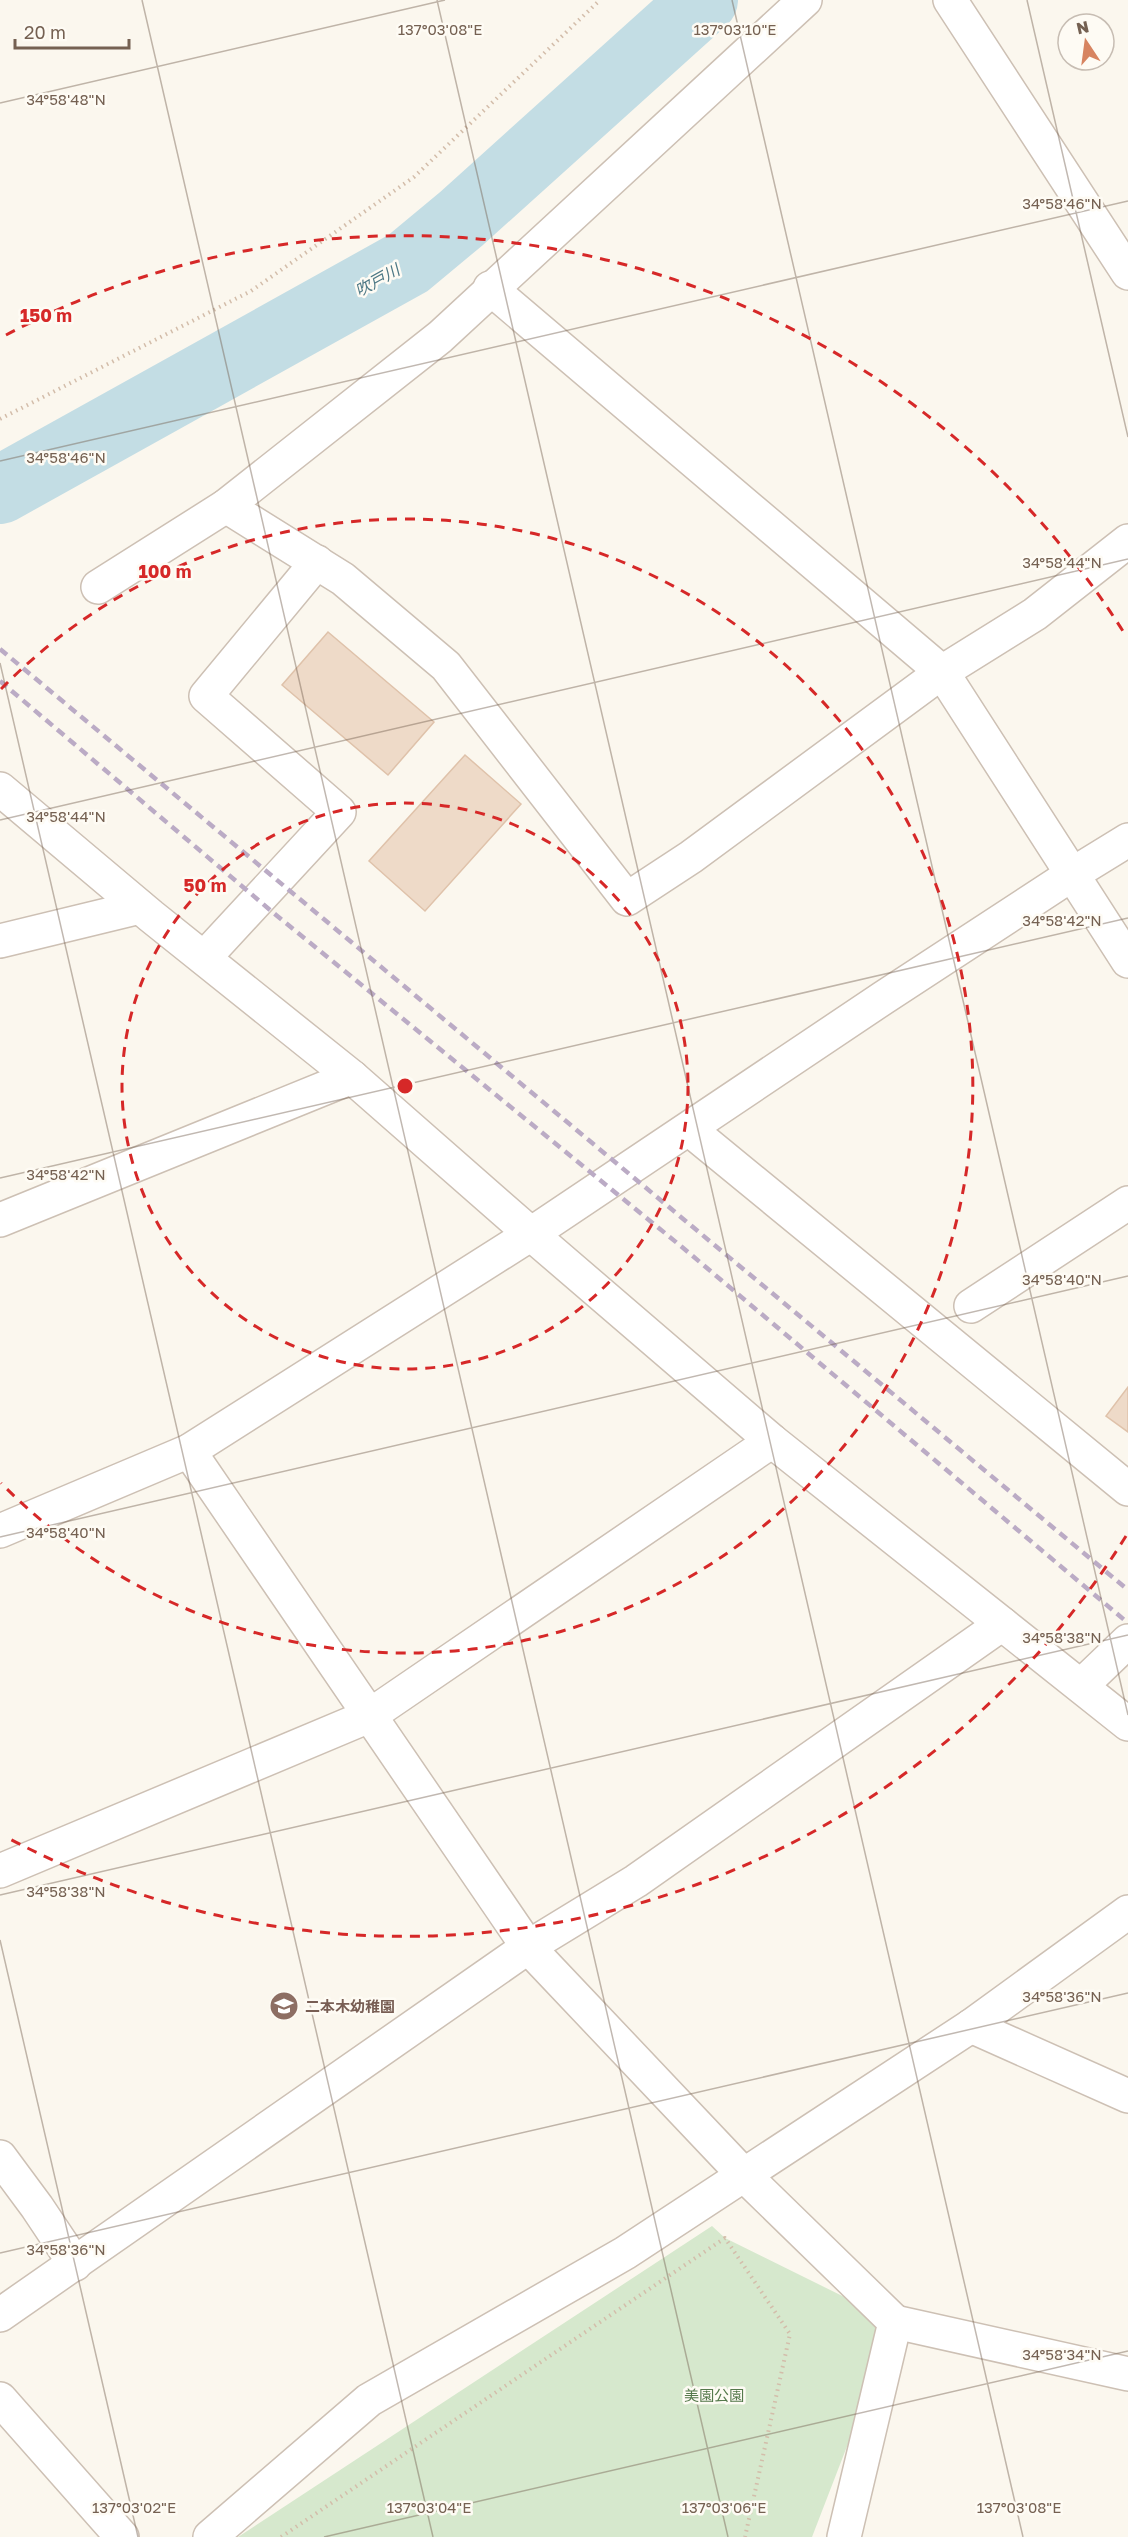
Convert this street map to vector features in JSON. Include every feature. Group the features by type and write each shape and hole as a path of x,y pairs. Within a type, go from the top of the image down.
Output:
{"street":[{"path":"98,587 226,506 440,337 490,288 805,0"},
{"path":"950,0 1128,273"},
{"path":"490,288 942,672 1128,961"},
{"path":"226,506 343,579 446,666 627,899 691,857 942,672 1035,614 1128,541"},
{"path":"204,958 339,812 206,696 316,562"},
{"path":"0,789 140,907 352,1077 772,1441 1128,1724"},
{"path":"0,1531 189,1451 531,1234 1071,875 1128,840"},
{"path":"0,941 140,907"},
{"path":"0,1220 352,1077"},
{"path":"688,1129 1128,1489"},
{"path":"971,1306 1128,1203"},
{"path":"0,1871 369,1716 772,1441"},
{"path":"189,1451 528,1947 744,2175 896,2322 1128,2374"},
{"path":"0,2316 528,1947 636,1881 1002,1624"},
{"path":"1081,1686 1128,1641"},
{"path":"210,2537 369,2400 625,2253 971,2026 1128,1912"},
{"path":"971,2026 1128,2096"},
{"path":"0,2157 75,2264"},
{"path":"844,2537 896,2322"},
{"path":"0,2399 122,2537"}],"path":[{"path":"0,419 251,291 414,177 600,0"},
{"path":"281,2537 725,2238 790,2334 745,2537"}],"green space":[{"name":"美園公園","path":"712,2226 725,2238 895,2322 812,2537 238,2537"}],"building":[{"path":"328,632 434,722 388,775 282,685"},
{"path":"465,755 521,804 425,911 369,861"},
{"path":"1128,1387 1128,1432 1106,1416"}],"waterway":[{"name":"吹戸川","path":"0,490 408,263 461,219 704,0"}],"railway":[{"path":"0,649 1128,1590"},
{"path":"0,681 276,915 682,1247 1128,1623"}],"place":[{"name":"二本木幼稚園","path":"284,2006"}]}
